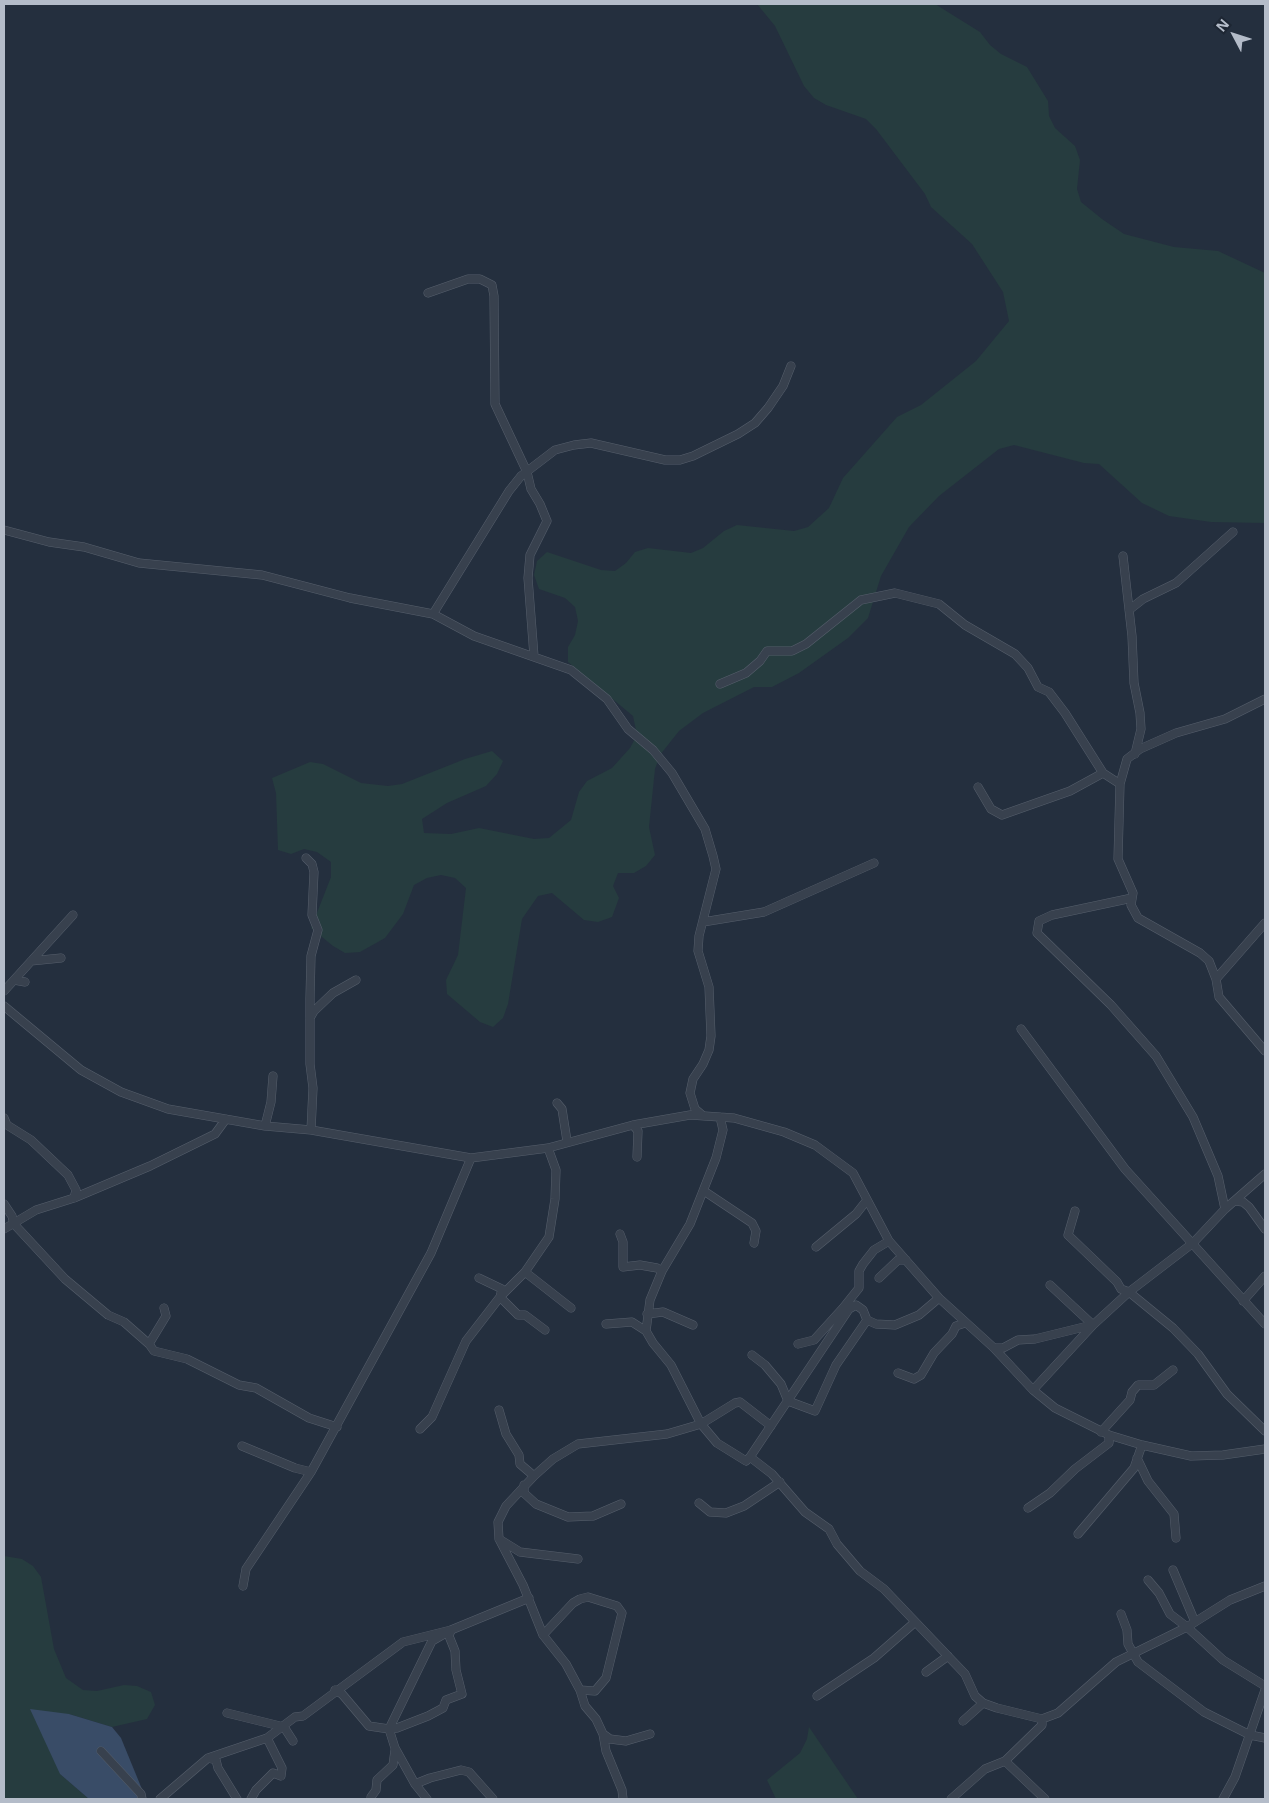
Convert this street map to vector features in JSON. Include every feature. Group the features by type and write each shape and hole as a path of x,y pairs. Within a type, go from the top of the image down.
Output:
{"street":[{"path":"428,293 468,279 480,279 492,285 494,296 494,404 527,472 531,489 547,521 530,555 528,578 534,656"},
{"path":"433,614 493,515 521,476 555,450 574,444 604,445 615,450 664,460 680,460 693,456 738,434 755,422 768,408 782,386 791,366"},
{"path":"4,530 50,542 84,547 139,563 262,574 350,598 433,614 474,636 571,670 607,699 628,729 653,750 672,773 705,829 716,869 699,936 698,951 709,987 711,1036 703,1064 693,1080 690,1094 695,1109 701,1114"},
{"path":"1129,610 1143,599 1176,583 1233,532"},
{"path":"1123,556 1134,656 1134,683 1141,730 1135,754"},
{"path":"720,684 746,673 760,661 766,651 792,651 806,644 861,600 895,593 939,604 965,625 1016,654 1028,668 1038,687 1049,692 1065,712 1102,773 1120,784"},
{"path":"1265,699 1225,719 1176,733 1127,759 1120,784 1118,860 1133,893 1131,905 1138,918 1200,953 1209,961 1216,978 1219,997 1265,1051"},
{"path":"978,787 991,809 1002,815 1070,792 1102,773"},
{"path":"306,858 312,864 314,872 312,915 318,930 311,956 310,1064 313,1088 311,1130"},
{"path":"703,922 764,912 874,863"},
{"path":"1132,898 1052,915 1039,921 1037,933 1111,1005 1156,1056 1193,1117 1218,1176 1225,1209"},
{"path":"4,990 73,915"},
{"path":"1216,978 1265,923"},
{"path":"31,961 61,958"},
{"path":"14,980 25,982"},
{"path":"310,1018 314,1011 333,993 356,980"},
{"path":"4,1006 81,1070 121,1092 168,1109 264,1126 311,1130 471,1158 548,1148 567,1141 582,1140 633,1125 665,1118 701,1114 734,1118 784,1132 815,1145 853,1173 889,1241 939,1298 994,1348 1033,1390 1066,1414 1105,1433 1142,1445 1191,1456 1222,1456 1265,1449"},
{"path":"1021,1029 1125,1169 1265,1324"},
{"path":"264,1126 271,1102 273,1076"},
{"path":"557,1103 562,1109 567,1141"},
{"path":"646,1331 648,1305 662,1271 690,1224 704,1191 721,1141 723,1123 720,1116"},
{"path":"4,1118 7,1125 31,1140 68,1175 76,1190 74,1198"},
{"path":"4,1229 36,1210 120,1180 215,1134 226,1119"},
{"path":"633,1125 638,1131 637,1157"},
{"path":"420,1429 432,1418 466,1341 500,1297 525,1272 549,1237 556,1199 556,1170 548,1148"},
{"path":"243,1586 246,1569 311,1472 431,1253 471,1158"},
{"path":"1033,1390 1094,1325 1129,1292 1193,1243 1225,1209 1265,1174"},
{"path":"704,1191 752,1223 756,1231 754,1243"},
{"path":"816,1247 856,1214 867,1200"},
{"path":"1235,1201 1242,1202 1249,1207 1265,1229"},
{"path":"4,1204 12,1216 14,1224 66,1279 108,1315 124,1322 149,1344 154,1351 187,1358 239,1385 256,1388 309,1418 337,1427"},
{"path":"1075,1211 1068,1235 1117,1282 1121,1289 1129,1292 1173,1328 1198,1354 1227,1394 1265,1431"},
{"path":"620,1234 623,1242 623,1267 640,1265 657,1268 662,1271"},
{"path":"798,1344 814,1340 843,1308 859,1288 859,1271 863,1264 874,1250 889,1241"},
{"path":"879,1278 898,1260 906,1260"},
{"path":"525,1272 571,1308"},
{"path":"1243,1301 1265,1276"},
{"path":"479,1278 502,1289 500,1297"},
{"path":"1050,1285 1094,1325"},
{"path":"500,1297 518,1315 525,1315 545,1330"},
{"path":"606,1324 632,1322 646,1331 671,1365 701,1424 717,1443 746,1461 788,1402 849,1309 856,1305 863,1310 867,1320 876,1324 895,1325 918,1315 939,1298"},
{"path":"149,1344 166,1316 164,1308"},
{"path":"647,1314 663,1312 693,1325"},
{"path":"788,1402 815,1411 836,1366 867,1320"},
{"path":"898,1373 914,1379 921,1375 934,1353 952,1334 956,1326 965,1323"},
{"path":"994,1348 1003,1348 1018,1340 1034,1339 1094,1325"},
{"path":"752,1355 765,1365 781,1384 788,1402"},
{"path":"1105,1433 1138,1386 1154,1385 1173,1370"},
{"path":"623,1799 622,1790 606,1751 603,1734 596,1719 585,1706 580,1690 566,1664 543,1635 529,1598 499,1539 498,1522 506,1506 524,1485 553,1459 578,1444 666,1434 701,1424 730,1404 740,1402 771,1426"},
{"path":"499,1410 506,1434 518,1456 520,1464 534,1476"},
{"path":"1028,1508 1050,1493 1075,1469 1109,1443 1105,1433"},
{"path":"1078,1534 1122,1485 1134,1468 1142,1445"},
{"path":"242,1446 295,1468 311,1472"},
{"path":"750,1457 780,1482 806,1512 829,1529 837,1544 860,1571 884,1589 914,1623 965,1674 975,1696 983,1704 1042,1718 1058,1713 1100,1674 1116,1662 1187,1628 1230,1600 1265,1586"},
{"path":"1137,1458 1148,1481 1174,1514 1176,1538"},
{"path":"699,1503 710,1512 726,1513 744,1506 780,1482"},
{"path":"524,1485 524,1493 536,1504 568,1517 593,1516 621,1504"},
{"path":"499,1539 520,1552 578,1559"},
{"path":"1173,1570 1195,1622"},
{"path":"1148,1580 1159,1594 1170,1614 1223,1660 1265,1688 1235,1777 1225,1798"},
{"path":"427,1799 415,1784 395,1748 389,1729 425,1652 432,1641 451,1630 529,1598"},
{"path":"543,1635 572,1603 580,1599 588,1598 617,1606 622,1613 606,1678 595,1691 580,1690"},
{"path":"1121,1614 1133,1655 1138,1662 1188,1702 1204,1712 1250,1735 1265,1738"},
{"path":"817,1696 874,1658 914,1623"},
{"path":"160,1799 208,1758 267,1738 284,1727 295,1716 303,1716 335,1690 403,1642 451,1630"},
{"path":"335,1690 342,1694 369,1726 389,1729 397,1728 428,1716 443,1708 446,1700 462,1694 456,1670 455,1651 448,1636 451,1630"},
{"path":"926,1672 948,1656"},
{"path":"963,1721 983,1704"},
{"path":"227,1713 284,1727 293,1741"},
{"path":"951,1799 985,1770 1005,1761 1042,1725 1042,1718"},
{"path":"603,1734 610,1739 626,1741 650,1734"},
{"path":"251,1799 256,1790 274,1773 281,1776 282,1768 267,1738"},
{"path":"371,1797 376,1790 377,1780 393,1765 395,1748"},
{"path":"101,1751 141,1794 142,1799"},
{"path":"208,1758 216,1760 218,1768 236,1799"},
{"path":"1005,1761 1045,1799"},
{"path":"415,1784 461,1770 469,1772 493,1799"}],"green space":[{"path":"757,4 935,4 980,32 990,45 1001,54 1027,67 1048,101 1049,116 1055,128 1075,146 1080,160 1077,189 1081,202 1124,234 1174,247 1218,251 1265,273 1265,523 1211,522 1169,516 1142,503 1099,464 1084,463 1014,445 999,449 939,496 909,527 881,576 868,618 848,638 799,673 772,687 754,687 703,713 679,731 660,755 655,769 649,827 655,855 646,866 634,873 618,873 613,886 619,898 612,917 598,922 584,920 552,893 538,896 522,919 508,1004 503,1018 493,1027 480,1022 447,994 446,980 458,955 466,888 455,878 441,875 427,878 414,885 403,914 385,938 360,952 345,953 311,928 331,877 331,862 317,852 304,849 291,854 278,850 276,793 272,778 310,762 323,764 361,783 388,786 402,784 465,759 492,751 503,761 497,774 486,786 447,803 422,819 424,833 451,834 479,828 534,839 549,838 571,820 579,792 587,781 612,768 630,748 637,735 633,716 568,662 568,647 575,635 578,621 575,607 565,598 539,589 534,575 537,561 547,552 601,570 615,571 626,563 635,552 648,548 691,553 703,548 724,531 737,525 794,531 808,527 829,508 843,478 897,417 921,405 976,361 1009,321 1003,292 972,244 931,207 925,194 876,129 866,119 826,105 814,98 804,86 775,26"},
{"path":"4,1556 22,1559 33,1566 41,1577 54,1649 66,1678 83,1690 97,1691 124,1685 137,1686 151,1692 155,1705 147,1719 112,1727 69,1714 60,1774 89,1799 4,1799"},
{"path":"809,1727 858,1799 776,1799 767,1780 800,1753 807,1739"}],"water":[{"path":"30,1709 69,1714 112,1727 121,1738 146,1799 89,1799 60,1774"}]}
